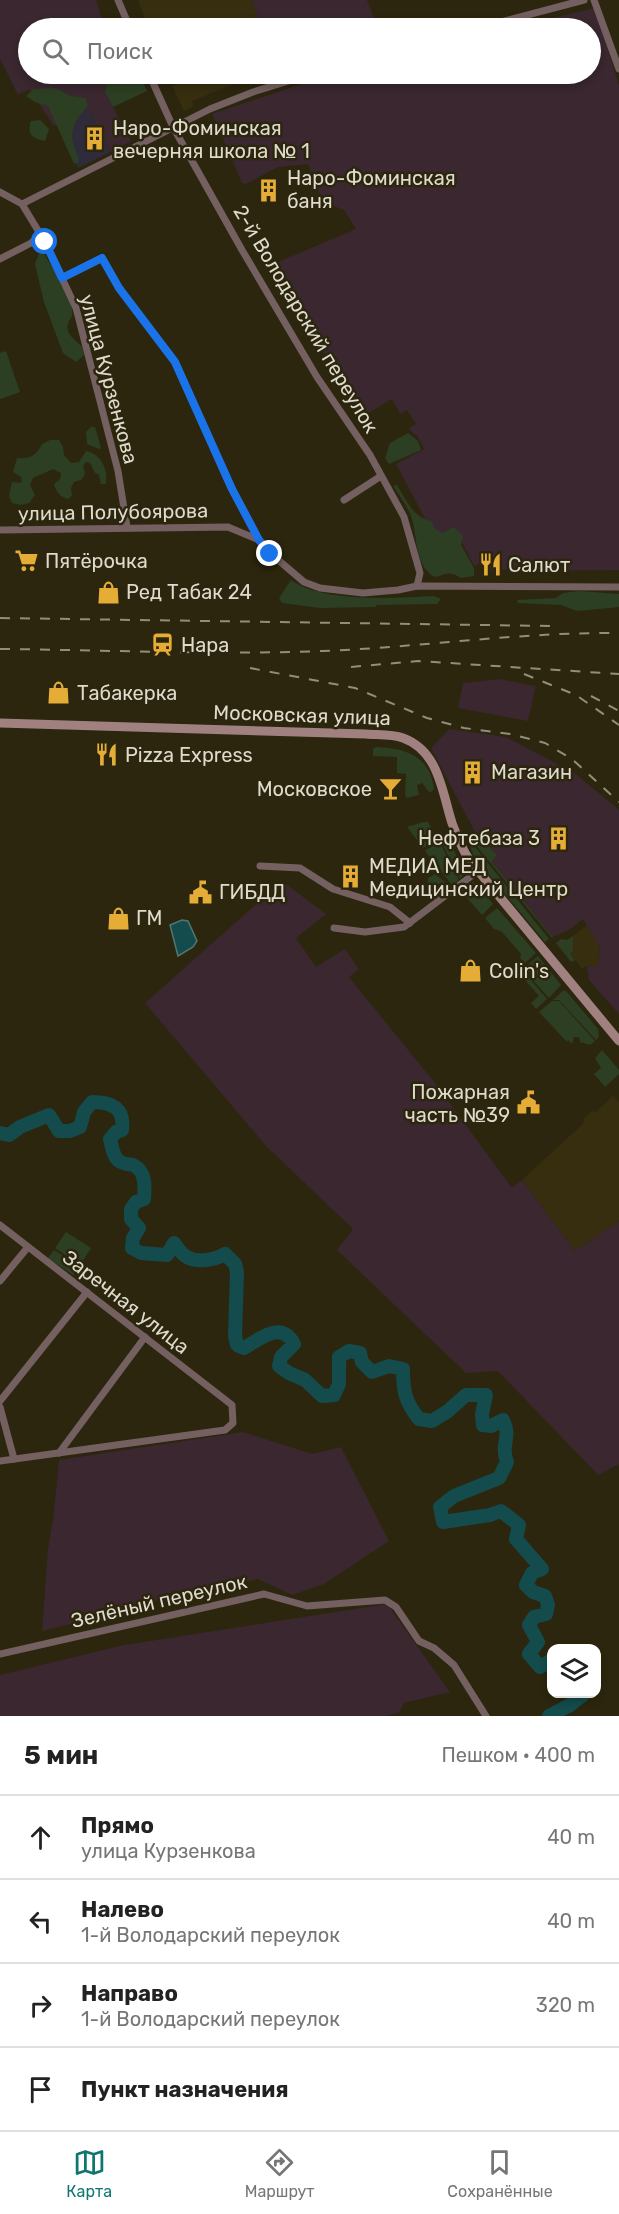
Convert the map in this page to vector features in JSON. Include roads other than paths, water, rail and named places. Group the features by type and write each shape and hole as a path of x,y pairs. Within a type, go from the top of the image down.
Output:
{"main road":[{"name":"Московская улица","path":"0,723 366,734 403,738 418,746 431,761 458,840 478,871 619,1041"}],"street":[{"path":"118,0 126,18"},
{"path":"516,18 584,0"},
{"path":"594,0 601,18"},
{"path":"601,19 619,69"},
{"name":"2-й Володарский переулок","path":"154,84 173,127 317,377 381,476 404,517 420,573 417,586"},
{"path":"22,204 210,109 280,84"},
{"name":"улица Курзенкова","path":"0,192 22,204 41,234 76,308 118,471 127,527"},
{"path":"0,259 31,243 41,234"},
{"path":"62,278 102,258 119,288 175,362 232,489 259,540 270,554 304,582 320,588 363,592 399,590 417,586 619,587"},
{"path":"344,500 381,476"},
{"name":"улица Полубоярова","path":"0,530 228,527 259,540"},
{"path":"260,866 300,868 333,889 390,907 410,923"},
{"path":"334,928 365,932 404,927 478,871"},
{"name":"Заречная улица","path":"0,1225 232,1405 233,1423 225,1431 59,1453"},
{"path":"0,1281 27,1247"},
{"path":"0,1401 87,1292"},
{"path":"0,1461 59,1453 145,1338"},
{"path":"0,1407 14,1459"},
{"name":"Зелёный переулок","path":"0,1654 264,1594 307,1606 385,1600 396,1607 419,1641 434,1648 454,1665 486,1716"}],"water":[{"path":"182,920 188,921 197,941 193,947 178,956 170,925"}],"waterway":[{"path":"0,1133 9,1135 20,1127 49,1115 59,1131 70,1131 80,1127 84,1112 92,1102 106,1103 116,1108 121,1116 122,1130 116,1132 110,1139 114,1154 121,1162 137,1168 144,1184 144,1199 136,1202 131,1209 131,1219 139,1228 133,1238 132,1248 141,1253 167,1255 174,1243 185,1256 191,1259 211,1259 225,1254 235,1264 237,1272 235,1336 237,1345 244,1348 263,1336 277,1332 283,1333 294,1344 281,1357 279,1366 305,1380 322,1396 334,1395 339,1384 339,1357 349,1351 360,1353 362,1362 372,1372 389,1366 403,1369 406,1396 419,1419 432,1421 466,1395 486,1395 482,1414 483,1425 491,1426 503,1420 506,1432 507,1462 499,1478 454,1496 440,1507 443,1522 490,1515 501,1511 519,1525 516,1539 542,1569 532,1573 526,1585 533,1592 545,1596 548,1605 546,1614 534,1617 529,1625 538,1642 529,1654 540,1667 547,1663"},
{"path":"549,1716 579,1698"}],"railway":[{"path":"0,618 553,626"},
{"path":"0,649 323,651 508,637 619,633"},
{"path":"351,667 418,661 619,674"},
{"path":"250,668 355,688 427,718 464,728 510,734 545,743 572,759 619,802"},
{"path":"524,674 576,695 619,725"},
{"path":"591,696 619,711"}],"place":[{"name":"Наро-Фоминская вечерняя школа № 1","path":"95,139"},
{"name":"Наро-Фоминская баня","path":"269,190"},
{"name":"Пятёрочка","path":"27,561"},
{"name":"Салют","path":"490,565"},
{"name":"Ред Табак 24","path":"108,592"},
{"name":"Нара","path":"163,645"},
{"name":"Табакерка","path":"59,693"},
{"name":"Pizza Express","path":"107,755"},
{"name":"Магазин","path":"473,772"},
{"name":"Московское","path":"390,789"},
{"name":"Нефтебаза 3","path":"558,838"},
{"name":"МЕДИА МЕД Медицинский Центр","path":"351,877"},
{"name":"ГИБДД","path":"201,892"},
{"name":"ГМ","path":"118,918"},
{"name":"Colin's","path":"471,971"},
{"name":"Пожарная часть №39","path":"528,1103"}]}
